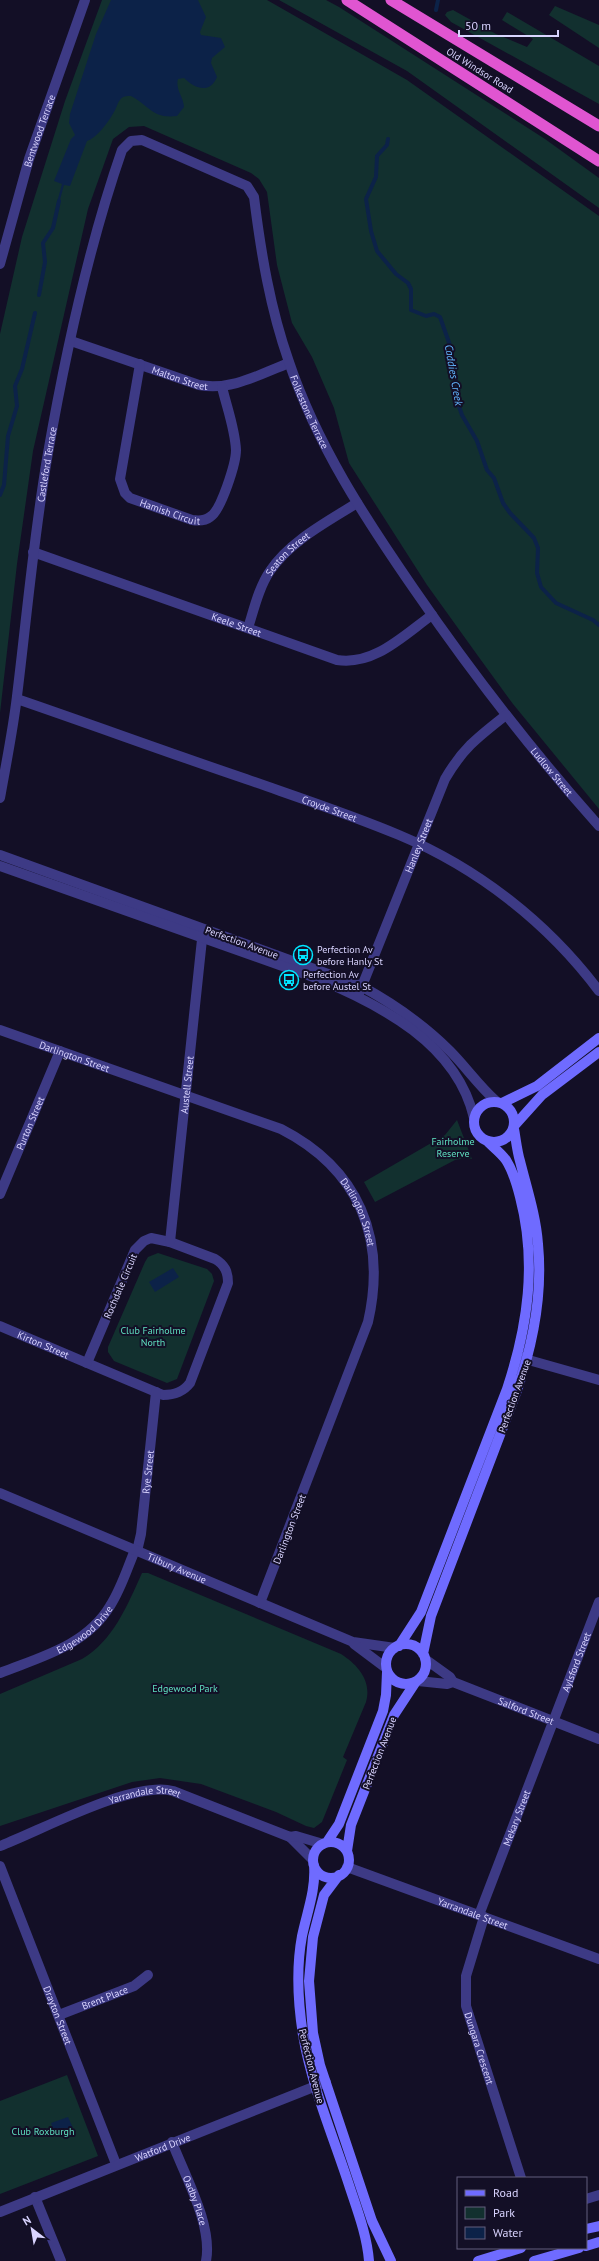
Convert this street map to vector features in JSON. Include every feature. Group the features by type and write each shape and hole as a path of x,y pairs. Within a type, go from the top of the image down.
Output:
{"highway":[{"name":"Old Windsor Road","path":"347,0 599,161"},
{"name":"Old Windsor Road","path":"391,0 599,126"}],"main road":[{"path":"599,1038 537,1086 499,1102 480,1108 474,1118 475,1129 486,1141 500,1142 510,1134 514,1127 542,1095 599,1052"},
{"path":"499,1102 511,1109 514,1127"},
{"name":"Perfection Avenue","path":"424,1657 426,1630 435,1604 528,1360 538,1301 538,1244 531,1203 518,1152 514,1127"},
{"name":"Perfection Avenue","path":"397,1647 421,1612 518,1357 529,1292 529,1252 525,1222 519,1193 509,1165 486,1141"},
{"path":"410,1645 424,1657 425,1671 416,1682 408,1685 395,1682 386,1670 387,1656 397,1647 410,1645"},
{"name":"Perfection Avenue","path":"325,1843 339,1824 383,1711 386,1695 386,1670"},
{"name":"Perfection Avenue","path":"346,1851 351,1825 394,1715 416,1682"},
{"path":"325,1843 341,1845 346,1851 348,1860 347,1867 339,1875 324,1876 314,1862 316,1850 325,1843"},
{"name":"Perfection Avenue","path":"314,1862 314,1889 300,1951 299,1996 303,2034 316,2085 362,2223 368,2247 369,2261"},
{"name":"Perfection Avenue","path":"339,1875 324,1895 318,1912 313,1937 309,1981 313,2032 326,2082 372,2221 391,2261"},
{"path":"587,2229 599,2226"},
{"path":"587,2246 599,2242"},
{"path":"478,2261 518,2249"},
{"path":"534,2261 576,2249"}],"street":[{"name":"Bentwood Terrace","path":"0,264 4,226 85,0"},
{"name":"Folkestone Terrace","path":"131,141 142,140 247,186 251,190 254,197 263,262 270,296 289,363 322,441 357,503 432,615 506,715"},
{"name":"Castleford Terrace","path":"0,798 17,699 33,552 48,453 92,248 105,200 122,150 131,141"},
{"name":"Malton Street","path":"71,341 199,385 222,388 237,384 289,363"},
{"name":"Hamish Circuit","path":"140,364 120,479 121,486 130,498 192,520 202,521 211,517 218,511 235,463 235,440 222,388"},
{"name":"Seaton Street","path":"248,628 264,582 277,562 314,530 357,503"},
{"name":"Keele Street","path":"33,552 337,660 358,661 376,654 432,615"},
{"name":"Croyde Street","path":"17,699 341,813 419,844 454,862 515,903 553,938 599,991"},
{"name":"Ludlow Street","path":"506,715 599,826"},
{"name":"Hanley Street","path":"360,991 419,844 454,763 472,741 506,715"},
{"name":"Perfection Avenue","path":"0,855 202,933 360,991 398,1008 426,1029 452,1053 499,1102"},
{"name":"Perfection Avenue","path":"0,866 202,933"},
{"name":"Austell Street","path":"170,1242 202,933"},
{"name":"Perfection Avenue","path":"360,991 412,1030 437,1052 464,1087 474,1118"},
{"name":"Darlington Street","path":"0,1030 281,1129 320,1154 343,1178 358,1201 368,1226 375,1258 375,1280 368,1322 260,1603"},
{"name":"Purton Street","path":"0,1194 60,1052"},
{"name":"Rochdale Circuit","path":"151,1238 170,1242 221,1263 228,1275 228,1283 190,1382 178,1393 163,1395 87,1363 135,1250 144,1241 151,1238"},
{"name":"Kirton Street","path":"0,1326 87,1363"},
{"path":"518,1357 599,1380"},
{"name":"Rye Street","path":"136,1550 141,1534 156,1392"},
{"name":"Tilbury Avenue","path":"0,1493 353,1642 397,1647"},
{"name":"Edgewood Drive","path":"0,1673 71,1644 91,1630 110,1607 136,1550"},
{"name":"Aylsford Street","path":"553,1721 599,1602"},
{"name":"Tilbury Avenue","path":"353,1642 386,1670"},
{"name":"Salford Street","path":"424,1657 450,1677 452,1682"},
{"name":"Salford Street","path":"416,1682 447,1684 452,1682 599,1739"},
{"name":"Mekary Street","path":"481,1916 553,1721"},
{"name":"Yarrandale Street","path":"0,1846 63,1819 134,1793 158,1788 173,1791 290,1837 325,1843"},
{"name":"Yarrandale Street","path":"290,1837 314,1862"},
{"name":"Drayton Street","path":"0,1866 116,2164"},
{"name":"Yarrandale Street","path":"347,1867 599,1959"},
{"name":"Dungara Crescent","path":"481,1916 466,1976 466,2006 521,2177"},
{"name":"Brent Place","path":"59,2015 134,1986 148,1975"},
{"name":"Watford Drive","path":"0,2212 116,2164 326,2082"},
{"name":"Oadby Place","path":"172,2142 206,2228 208,2250 206,2261"},
{"path":"587,2199 599,2195"},
{"path":"35,2197 60,2261"}],"green space":[{"path":"102,0 267,0 407,80 599,216 599,809 513,704 478,656 427,585 349,463 334,408 312,357 292,323 277,265 267,192 259,179 251,173 144,126 129,127 113,139 88,209 33,451 17,564 0,713 0,334 22,237 65,101"},
{"path":"279,0 326,0 545,139 599,178 599,208 407,71"},
{"path":"555,6 599,25 599,48 549,15"},
{"path":"453,10 496,34 527,47 533,39 502,20 507,12 599,66 599,104 451,22 445,15 447,12"},
{"name":"Fairholme Reserve","path":"457,1120 472,1159 466,1158 455,1160 375,1202 364,1182 445,1135"},
{"name":"Club Fairholme North","path":"158,1253 207,1269 212,1274 214,1281 177,1379 167,1383 114,1361 108,1352 108,1347 145,1262 148,1257"},
{"name":"Edgewood Park","path":"142,1573 148,1573 341,1654 358,1668 367,1687 366,1702 343,1757 347,1760 322,1822 314,1828 201,1784 160,1778 132,1782 0,1826 0,1694 82,1659 93,1651 111,1633 118,1622"},
{"name":"Club Roxburgh","path":"67,2075 98,2156 0,2194 0,2101"}],"water":[{"path":"111,0 198,0 206,17 200,32 201,35 221,38 225,47 212,58 211,63 217,77 210,86 206,88 197,87 184,78 178,79 177,83 184,107 177,116 162,116 156,114 131,96 125,96 122,98 103,128 87,141 70,186 64,185 58,207 56,206 62,184 54,181 71,139 75,135 69,123 70,114 96,34"},
{"path":"173,1268 179,1277 155,1292 149,1282"},
{"path":"68,2117 73,2128 55,2135 51,2123"}],"waterway":[{"name":"Caddies Creek","path":"436,10 438,0"},
{"name":"Caddies Creek","path":"388,139 387,145 377,156 376,177 366,199 371,231 377,251 396,274 408,283 411,289 411,310 426,316 434,314 440,317 452,351 451,359 456,377 455,395 462,415 477,441 487,470 494,478 503,503 510,513 534,538 538,548 537,573 541,587 556,603 593,620 599,625"},
{"path":"39,295 45,262 43,243 53,228 59,201"},
{"path":"0,495 4,485 8,436 17,406 15,386 22,369 35,313"}],"place":[{"name":"Perfection Av before Hanly St","path":"303,955"},
{"name":"Perfection Av before Austel St","path":"289,980"}]}
